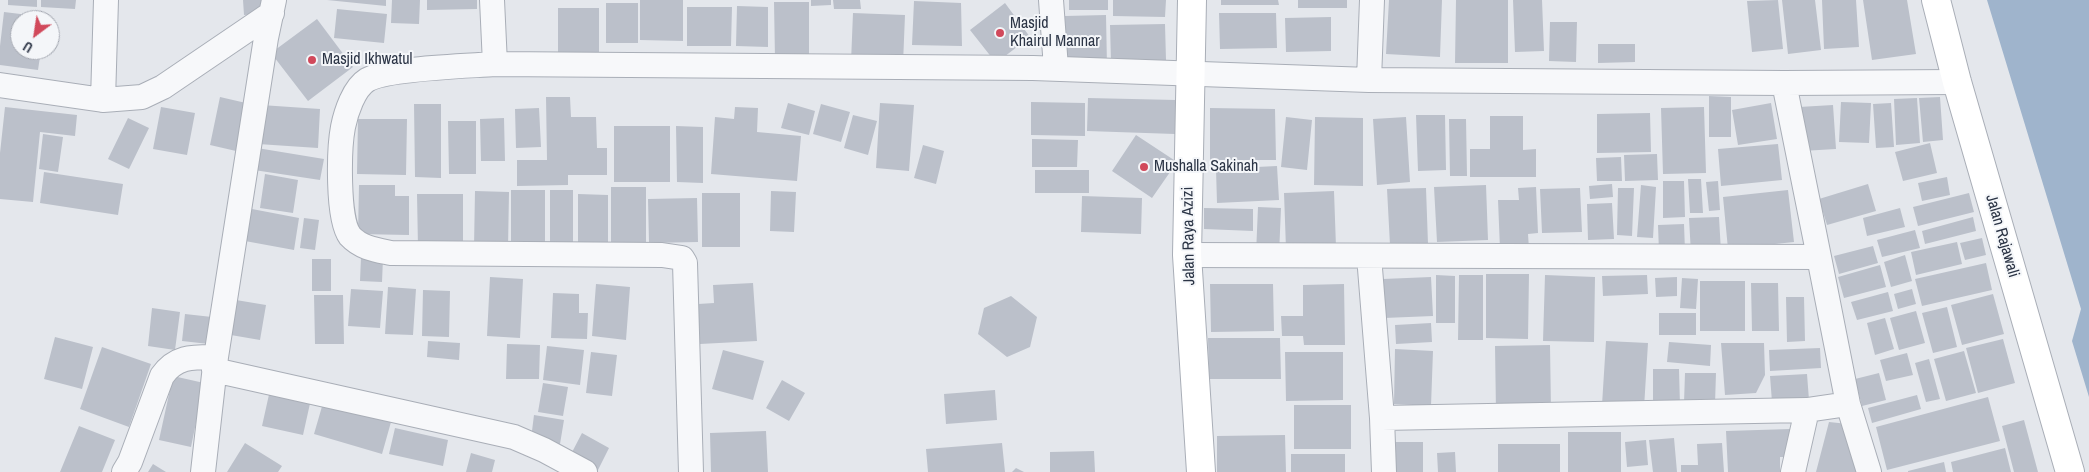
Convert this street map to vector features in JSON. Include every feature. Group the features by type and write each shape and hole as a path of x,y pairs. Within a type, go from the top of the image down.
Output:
{"street":[{"path":"104,100 106,0"},
{"path":"492,0 495,64"},
{"path":"1051,0 1056,68"},
{"name":"Jalan Raya Azizi","path":"1192,0 1187,255 1201,472"},
{"path":"1370,80 1372,0"},
{"name":"Jalan Rajawali","path":"1936,0 1957,82 2070,472"},
{"path":"0,85 104,100 142,97 163,87 273,7"},
{"path":"203,472 215,363 266,38 273,7"},
{"path":"690,472 684,263 682,258 662,255 391,253 370,249 356,242 349,234 341,204 341,140 348,110 357,91 365,81 384,73 495,64 1056,68 1370,80 1784,84 1957,82"},
{"path":"1784,84 1848,404 1869,472"},
{"path":"1187,255 1819,257"},
{"path":"1369,256 1382,418 1384,472"},
{"path":"124,472 130,462 156,388 169,366 192,356 514,438 544,450 585,472"},
{"path":"1382,418 1807,410 1848,404"},
{"path":"1793,472 1807,410"}],"water":[{"path":"1987,0 2089,0 2089,397 2072,341 2081,309"}],"building":[{"path":"8,0 37,0 37,7 8,5"},
{"path":"41,0 76,0 75,9 41,7"},
{"path":"243,0 268,0 269,13 244,15"},
{"path":"327,0 386,0 386,6"},
{"path":"392,0 420,0 419,24 391,23"},
{"path":"427,0 477,0 477,9 427,10"},
{"path":"640,0 683,0 683,41 640,40"},
{"path":"811,0 831,0 831,5 811,6"},
{"path":"833,0 860,0 861,9 834,9"},
{"path":"1069,0 1108,0 1108,10 1069,10"},
{"path":"1113,0 1166,0 1165,17 1113,16"},
{"path":"1221,0 1278,0 1279,5 1221,5"},
{"path":"1298,0 1347,0 1347,8 1298,8"},
{"path":"1389,0 1442,0 1440,57 1386,54"},
{"path":"1456,0 1508,0 1508,63 1455,63"},
{"path":"1513,0 1542,0 1544,51 1515,52"},
{"path":"1778,0 1783,49 1752,52 1747,1"},
{"path":"1782,0 1815,0 1821,50 1788,54"},
{"path":"1822,0 1856,0 1859,47 1824,49"},
{"path":"1863,0 1907,0 1916,54 1872,60"},
{"path":"914,1 961,3 962,46 912,45"},
{"path":"774,2 809,2 809,59 775,59"},
{"path":"606,3 638,3 638,43 606,43"},
{"name":"Masjid Khairul Mannar","path":"1005,3 1030,37 996,63 970,30"},
{"path":"737,6 768,7 768,47 736,46"},
{"path":"687,7 732,7 731,46 687,46"},
{"path":"558,8 599,8 599,58 558,58"},
{"path":"337,9 387,14 384,43 334,38"},
{"path":"4,12 10,13 10,60 40,60 38,70 0,65"},
{"path":"853,13 905,15 903,64 851,62"},
{"path":"1219,13 1276,13 1277,48 1220,49"},
{"path":"1106,15 1107,66 1066,66 1065,16"},
{"path":"1331,17 1331,51 1286,52 1285,18"},
{"name":"Masjid Ikhwatul","path":"317,19 353,67 308,101 271,53"},
{"path":"1550,22 1577,22 1576,62 1549,61"},
{"path":"1165,24 1166,60 1111,62 1110,25"},
{"path":"1598,44 1635,44 1635,62 1598,63"},
{"path":"1709,96 1731,97 1731,137 1709,137"},
{"path":"220,97 246,103 236,151 210,145"},
{"path":"546,97 570,97 571,117 596,117 597,148 607,148 607,175 568,175 568,185 517,186 517,160 547,160"},
{"path":"1940,97 1943,140 1923,142 1919,98"},
{"path":"1088,98 1176,100 1175,134 1087,131"},
{"path":"1917,98 1920,143 1896,145 1894,99"},
{"path":"1031,102 1085,103 1085,136 1031,135"},
{"path":"1841,102 1871,103 1869,143 1839,142"},
{"path":"788,103 815,111 809,135 781,128"},
{"path":"880,103 914,105 909,171 876,168"},
{"path":"1771,103 1777,139 1738,145 1732,110"},
{"path":"1891,103 1894,147 1876,148 1873,104"},
{"path":"414,104 441,104 441,178 415,177"},
{"path":"821,104 850,112 841,142 813,134"},
{"path":"261,105 320,109 318,148 258,144"},
{"path":"1833,105 1836,149 1802,151 1799,107"},
{"path":"5,107 77,115 75,136 40,132 33,202 0,199 0,153"},
{"path":"161,107 195,113 187,155 153,149"},
{"path":"735,107 758,108 757,132 801,136 797,181 711,174 715,117 734,119"},
{"path":"1704,107 1706,173 1663,174 1661,108"},
{"path":"539,108 541,147 516,148 515,109"},
{"path":"1210,108 1275,109 1276,160 1210,160"},
{"path":"1650,113 1651,152 1597,153 1597,114"},
{"path":"853,115 877,121 868,155 844,148"},
{"path":"1416,115 1445,115 1446,170 1418,171"},
{"path":"1490,116 1523,116 1523,150 1536,149 1536,177 1470,177 1470,149 1490,149"},
{"path":"1286,117 1312,120 1307,170 1281,167"},
{"path":"1315,117 1363,118 1363,186 1314,185"},
{"path":"1406,117 1410,182 1377,185 1373,119"},
{"path":"128,118 149,128 129,169 108,159"},
{"path":"504,118 505,161 481,161 480,119"},
{"path":"358,119 407,119 406,175 357,174"},
{"path":"1449,119 1466,119 1467,176 1450,176"},
{"path":"448,121 476,121 476,174 449,174"},
{"path":"614,126 670,126 670,182 614,182"},
{"path":"676,126 703,127 703,183 677,182"},
{"path":"43,134 63,137 58,172 39,169"},
{"name":"Mushalla Sakinah","path":"1136,135 1177,162 1152,198 1112,171"},
{"path":"1032,139 1078,140 1077,167 1032,167"},
{"path":"1930,143 1937,173 1903,181 1895,152"},
{"path":"1778,144 1782,180 1721,186 1718,149"},
{"path":"923,145 944,151 936,184 914,178"},
{"path":"257,148 324,159 320,180 254,170"},
{"path":"1657,154 1658,180 1625,181 1624,155"},
{"path":"1621,157 1622,181 1597,181 1596,158"},
{"path":"1277,166 1279,200 1217,203 1216,169"},
{"path":"1035,170 1089,170 1089,193 1035,193"},
{"path":"44,172 123,184 118,215 40,203"},
{"path":"265,174 298,180 293,213 260,208"},
{"path":"1947,177 1950,195 1922,201 1918,183"},
{"path":"1688,179 1701,179 1703,213 1690,213"},
{"path":"1663,181 1684,181 1685,217 1663,218"},
{"path":"1718,181 1720,210 1709,211 1706,182"},
{"path":"1612,184 1613,197 1590,199 1589,186"},
{"path":"1868,184 1876,211 1827,225 1819,199"},
{"path":"359,185 395,185 395,196 409,196 409,235 358,234"},
{"path":"1486,185 1488,240 1437,242 1434,187"},
{"path":"1641,185 1656,187 1653,238 1637,237"},
{"path":"611,187 646,187 646,244 611,244"},
{"path":"1536,187 1538,233 1528,234 1529,249 1500,249 1498,200 1519,200 1518,188"},
{"path":"1426,188 1428,244 1390,245 1387,189"},
{"path":"1580,188 1582,232 1542,233 1540,189"},
{"path":"1618,188 1634,188 1632,236 1617,235"},
{"path":"511,190 545,190 545,246 511,246"},
{"path":"550,190 573,190 573,247 550,247"},
{"path":"1788,190 1794,242 1728,249 1723,197"},
{"path":"475,191 509,192 508,249 474,247"},
{"path":"771,191 796,192 794,232 770,231"},
{"path":"1334,191 1336,247 1286,249 1284,193"},
{"path":"702,193 740,193 740,247 702,247"},
{"path":"1969,193 1974,212 1918,226 1913,207"},
{"path":"417,194 463,194 463,248 418,248"},
{"path":"578,194 608,195 608,246 578,246"},
{"path":"1082,196 1142,198 1141,234 1081,232"},
{"path":"697,198 698,242 649,243 648,199"},
{"path":"1612,203 1614,239 1588,240 1587,204"},
{"path":"1258,207 1281,208 1279,255 1256,254"},
{"path":"1204,208 1253,209 1253,231 1204,229"},
{"path":"1900,208 1905,227 1867,236 1863,218"},
{"path":"252,209 299,218 294,250 245,241"},
{"path":"1719,217 1721,252 1691,254 1689,218"},
{"path":"1973,217 1976,231 1925,244 1922,231"},
{"path":"304,218 319,220 315,250 300,248"},
{"path":"1684,224 1685,251 1659,252 1658,225"},
{"path":"1915,230 1920,248 1882,257 1877,240"},
{"path":"1982,238 1986,255 1965,260 1960,243"},
{"path":"1957,242 1962,264 1916,275 1911,252"},
{"path":"1873,246 1878,263 1839,274 1834,256"},
{"path":"1905,255 1912,281 1891,287 1884,262"},
{"path":"361,257 383,258 382,282 360,281"},
{"path":"312,259 331,259 331,291 312,291"},
{"path":"1986,263 1992,290 1922,306 1915,279"},
{"path":"1880,265 1886,287 1844,298 1838,277"},
{"path":"1486,274 1529,274 1528,339 1486,338"},
{"path":"1436,275 1455,276 1455,323 1436,323"},
{"path":"1459,275 1483,275 1483,340 1458,340"},
{"path":"1545,275 1595,277 1594,342 1543,341"},
{"path":"1647,275 1648,294 1603,296 1602,276"},
{"path":"490,277 523,279 520,338 487,336"},
{"path":"1431,277 1433,316 1384,318 1383,279"},
{"path":"1677,277 1677,296 1656,297 1655,278"},
{"path":"1682,278 1698,279 1696,309 1680,308"},
{"path":"1700,281 1745,281 1745,331 1700,331"},
{"path":"753,283 757,341 700,344 698,304 714,303 713,285"},
{"path":"1751,283 1778,283 1779,331 1752,331"},
{"path":"596,284 630,287 626,340 592,336"},
{"path":"1210,284 1273,284 1274,331 1211,332"},
{"path":"1344,284 1345,345 1304,345 1303,336 1282,336 1281,316 1303,316 1303,285"},
{"path":"388,287 416,289 413,335 385,334"},
{"path":"351,289 383,291 380,328 348,326"},
{"path":"1912,289 1916,304 1898,309 1894,294"},
{"path":"423,290 450,291 449,337 422,336"},
{"path":"1888,292 1893,311 1857,320 1851,302"},
{"path":"553,293 579,294 579,313 588,313 587,339 551,338"},
{"path":"1993,294 2004,334 1962,345 1951,305"},
{"path":"314,295 343,295 344,344 315,344"},
{"path":"1011,296 1037,317 1030,347 1007,357 978,334 984,308"},
{"path":"1786,297 1804,297 1805,341 1787,342"},
{"path":"230,299 266,305 260,340 225,334"},
{"path":"1947,307 1957,347 1933,353 1922,313"},
{"path":"152,308 180,312 175,350 148,346"},
{"path":"1916,311 1925,343 1899,350 1890,318"},
{"path":"1659,313 1696,313 1696,335 1659,335"},
{"path":"185,314 212,317 209,344 182,341"},
{"path":"1885,318 1894,349 1875,355 1867,323"},
{"path":"1431,323 1432,342 1396,344 1395,325"},
{"path":"55,337 93,347 82,389 44,379"},
{"path":"1208,338 1280,338 1281,379 1209,379"},
{"path":"2003,339 2015,383 1978,393 1966,348"},
{"path":"428,341 460,343 459,360 427,357"},
{"path":"1606,341 1648,343 1644,408 1602,405"},
{"path":"1669,342 1711,345 1710,366 1667,362"},
{"path":"1721,343 1764,343 1765,375 1756,393 1725,395"},
{"path":"507,344 540,345 539,379 506,379"},
{"path":"1550,345 1551,411 1496,412 1495,346"},
{"path":"547,346 584,350 580,385 543,380"},
{"path":"102,347 151,364 129,427 80,409"},
{"path":"1820,348 1821,368 1770,371 1769,350"},
{"path":"1395,349 1433,351 1431,406 1394,404"},
{"path":"723,350 764,361 753,400 712,389"},
{"path":"1964,351 1976,393 1946,401 1934,359"},
{"path":"591,352 617,355 612,396 586,393"},
{"path":"1285,352 1343,352 1343,400 1286,401"},
{"path":"1907,353 1913,375 1886,381 1880,360"},
{"path":"1929,359 1940,399 1926,402 1915,363"},
{"path":"1653,369 1679,369 1680,406 1653,406"},
{"path":"1685,373 1716,373 1715,404 1684,403"},
{"path":"1879,373 1886,400 1862,406 1855,379"},
{"path":"1807,374 1809,400 1772,402 1770,376"},
{"path":"173,376 204,383 191,447 159,440"},
{"path":"782,380 805,393 789,421 766,408"},
{"path":"543,383 568,387 563,416 538,412"},
{"path":"270,390 311,399 303,435 262,426"},
{"path":"995,390 997,420 946,424 944,394"},
{"path":"1917,395 1921,409 1872,423 1868,408"},
{"path":"1988,397 2000,441 1887,470 1876,427"},
{"path":"323,403 391,422 382,454 314,434"},
{"path":"1294,405 1351,405 1351,449 1294,449"},
{"path":"534,415 564,420 560,444 531,439"},
{"path":"2024,420 2038,472 2014,472 2002,426"},
{"path":"1829,422 1848,424 1862,472 1816,472"},
{"path":"79,426 115,440 102,472 60,472"},
{"path":"395,428 448,440 443,466 389,454"},
{"path":"1790,429 1791,457 1780,457 1780,472 1728,472 1726,431"},
{"path":"766,431 768,472 711,472 710,433"},
{"path":"1568,432 1621,432 1621,472 1568,472"},
{"path":"582,433 609,448 597,472 569,458"},
{"path":"1285,435 1286,472 1217,472 1217,436"},
{"path":"1674,438 1677,472 1653,472 1649,440"},
{"path":"1646,440 1648,465 1627,467 1625,442"},
{"path":"1394,442 1423,442 1423,472 1394,472"},
{"path":"245,443 282,466 278,472 227,472"},
{"path":"1002,443 1005,472 928,472 926,449"},
{"path":"1722,443 1724,472 1681,472 1681,465 1698,465 1697,444"},
{"path":"1498,444 1560,444 1560,472 1498,472"},
{"path":"2005,448 2011,472 1953,472 1951,462"},
{"path":"1094,451 1095,472 1050,472 1050,452"},
{"path":"1455,452 1456,472 1438,472 1437,453"},
{"path":"471,453 495,460 492,472 466,472"},
{"path":"1291,454 1345,454 1345,472 1291,472"},
{"path":"1944,462 1946,472 1908,472 1908,471"},
{"path":"153,464 166,472 148,472"},
{"path":"1016,468 1024,472 1012,472"}],"place":[{"name":"Masjid Khairul Mannar","path":"1000,33"},
{"name":"Masjid Ikhwatul","path":"312,60"},
{"name":"Mushalla Sakinah","path":"1144,167"}]}
